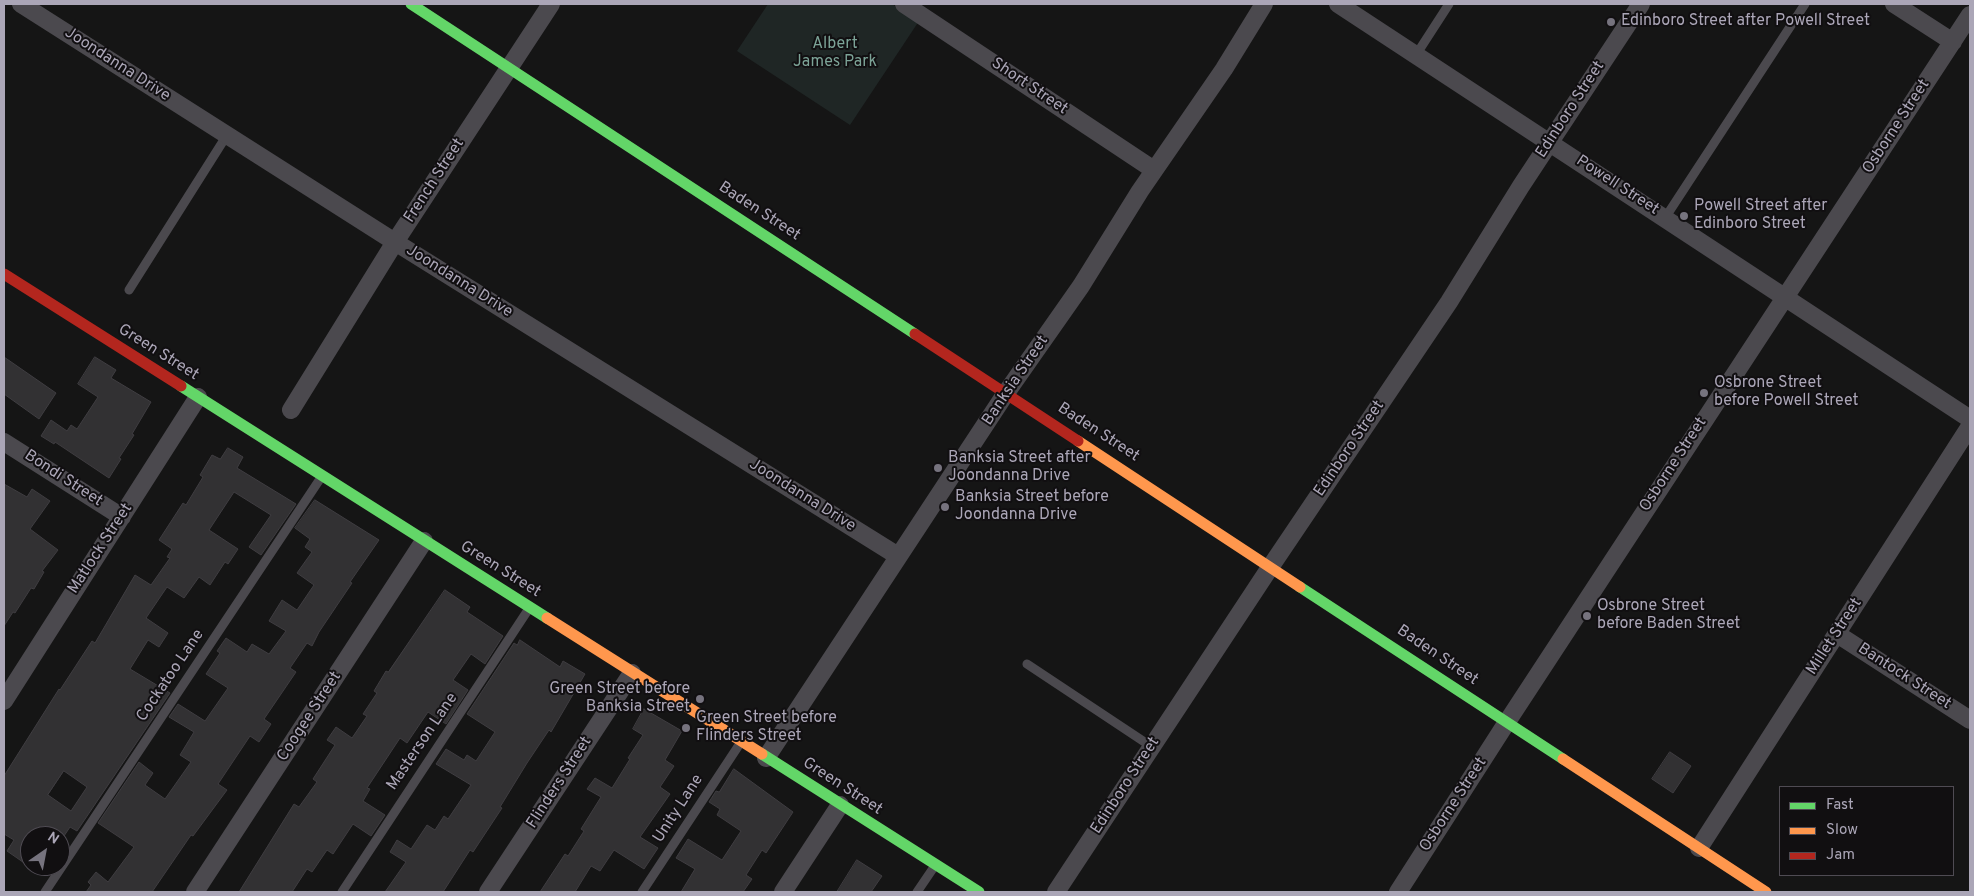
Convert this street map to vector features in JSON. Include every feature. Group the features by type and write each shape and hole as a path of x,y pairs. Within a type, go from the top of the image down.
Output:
{"street":[{"name":"Joondanna Drive","path":"21,4 395,242 898,556"},
{"name":"Baden Street","path":"411,4 1766,892"},
{"name":"French Street","path":"291,410 395,242 551,4"},
{"name":"Short Street","path":"904,4 1154,170"},
{"name":"Banksia Street","path":"766,758 1006,393 1081,286 1154,170 1264,4"},
{"name":"Powell Street","path":"1338,4 1970,419"},
{"name":"Edinboro Street","path":"1056,892 1271,566 1449,302 1550,142 1641,4"},
{"path":"1894,4 1953,42"},
{"name":"Osborne Street","path":"1398,892 1507,722 1970,15"},
{"name":"Green Street","path":"4,274 935,866 979,892"},
{"name":"Matlock Street","path":"4,701 198,397"},
{"name":"Millet Street","path":"1699,848 1970,426"},
{"name":"Bondi Street","path":"4,442 122,517"},
{"name":"Coogee Street","path":"195,892 424,541"},
{"name":"Bantock Street","path":"1837,634 1970,720"},
{"name":"Flinders Street","path":"488,892 632,673"},
{"path":"783,892 840,805"}],"lane":[{"path":"1416,55 1450,4"},
{"path":"1665,218 1804,4"},
{"path":"129,290 227,135"},
{"name":"Cockatoo Lane","path":"45,892 322,477"},
{"name":"Masterson Lane","path":"342,892 530,608"},
{"path":"1027,664 1152,746"},
{"name":"Unity Lane","path":"642,892 741,742"},
{"path":"917,892 935,866"}],"green space":[{"name":"Albert James Park","path":"768,4 892,4 919,21 850,125 737,51"}],"building":[{"path":"4,357 56,393 39,419 4,394"},
{"path":"95,357 116,370 111,378 151,402 109,478 55,442 54,444 41,436 51,420 67,431 71,425 77,429 98,397 78,384"},
{"path":"228,448 243,457 237,468 296,504 261,555 249,547 271,515 234,492 209,530 238,549 228,564 225,562 210,585 199,577 184,598 167,587 146,618 168,633 159,647 148,640 130,669 170,693 77,831 70,826 20,826 20,860 7,851 14,840 4,834 4,776 59,689 92,641 95,643 135,575 151,585 170,558 167,557 172,549 159,540 183,503 186,505 203,477 200,475 212,455 220,459","holes":["64,771 87,787 71,811 48,795"]},
{"path":"4,484 27,497 32,489 50,501 30,529 58,550 42,571 44,572 34,589 31,588 4,626"},
{"path":"315,500 379,540 350,582 352,583 319,632 312,646 307,643 290,668 296,672 264,719 271,724 259,742 250,736 218,784 227,790 193,836 191,835 152,892 86,892 91,885 88,882 96,872 108,882 134,847 98,823 139,762 153,773 145,785 165,799 191,762 180,755 194,732 169,717 178,704 205,721 228,688 206,674 220,653 217,651 226,638 247,652 252,644 269,654 286,631 269,621 282,600 297,610 314,585 297,573 312,552 305,547 310,539 295,528"},
{"path":"445,590 470,607 467,612 503,636 485,664 471,654 453,680 468,690 446,724 428,712 407,743 400,738 367,788 370,789 363,801 385,815 371,836 353,824 333,854 327,850 312,872 307,869 292,892 239,892 294,804 299,807 317,782 313,779 335,745 327,740 336,727 352,738 367,716 363,714 377,693 374,691 386,671 388,672"},
{"path":"520,640 560,667 563,661 585,674 551,732 549,730 527,763 500,807 502,808 473,852 470,850 443,892 385,892 406,862 390,852 397,840 411,849 427,825 435,830 444,816 448,819 471,785 436,764 446,749 464,760 467,755 476,761 495,732 467,714 514,643 517,645"},
{"path":"644,709 682,731 665,760 674,766 660,787 670,794 640,837 658,848 644,869 614,850 600,871 591,866 575,892 540,892 565,854 568,856 584,831 581,829 601,797 587,789 595,778 612,788 630,759 628,758 643,735 633,729"},
{"path":"1670,752 1691,766 1673,793 1652,779"},
{"path":"734,769 793,812 766,853 762,850 746,875 752,879 743,892 681,892 695,869 676,858 688,839 722,860 741,831 717,815 720,809 709,802 716,791 719,792"},
{"path":"857,860 882,876 871,892 837,892"}],"traffic: fast":[{"path":"411,4 915,334"},
{"path":"181,386 547,618"},
{"path":"1300,587 1563,759"},
{"path":"762,754 979,892"}],"traffic: slow":[{"path":"1078,441 1300,587"},
{"path":"547,618 762,754"},
{"path":"1563,759 1766,892"}],"traffic: jam":[{"path":"4,274 181,386"},
{"path":"915,334 1078,441"}],"place":[{"name":"Edinboro Street after Powell Street","path":"1611,22"},
{"name":"Powell Street after Edinboro Street","path":"1684,216"},
{"name":"Osbrone Street before Powell Street","path":"1704,393"},
{"name":"Banksia Street after Joondanna Drive","path":"938,468"},
{"name":"Banksia Street before Joondanna Drive","path":"945,507"},
{"name":"Osbrone Street before Baden Street","path":"1587,616"},
{"name":"Green Street before Banksia Street","path":"700,699"},
{"name":"Green Street before Flinders Street","path":"686,728"}]}
